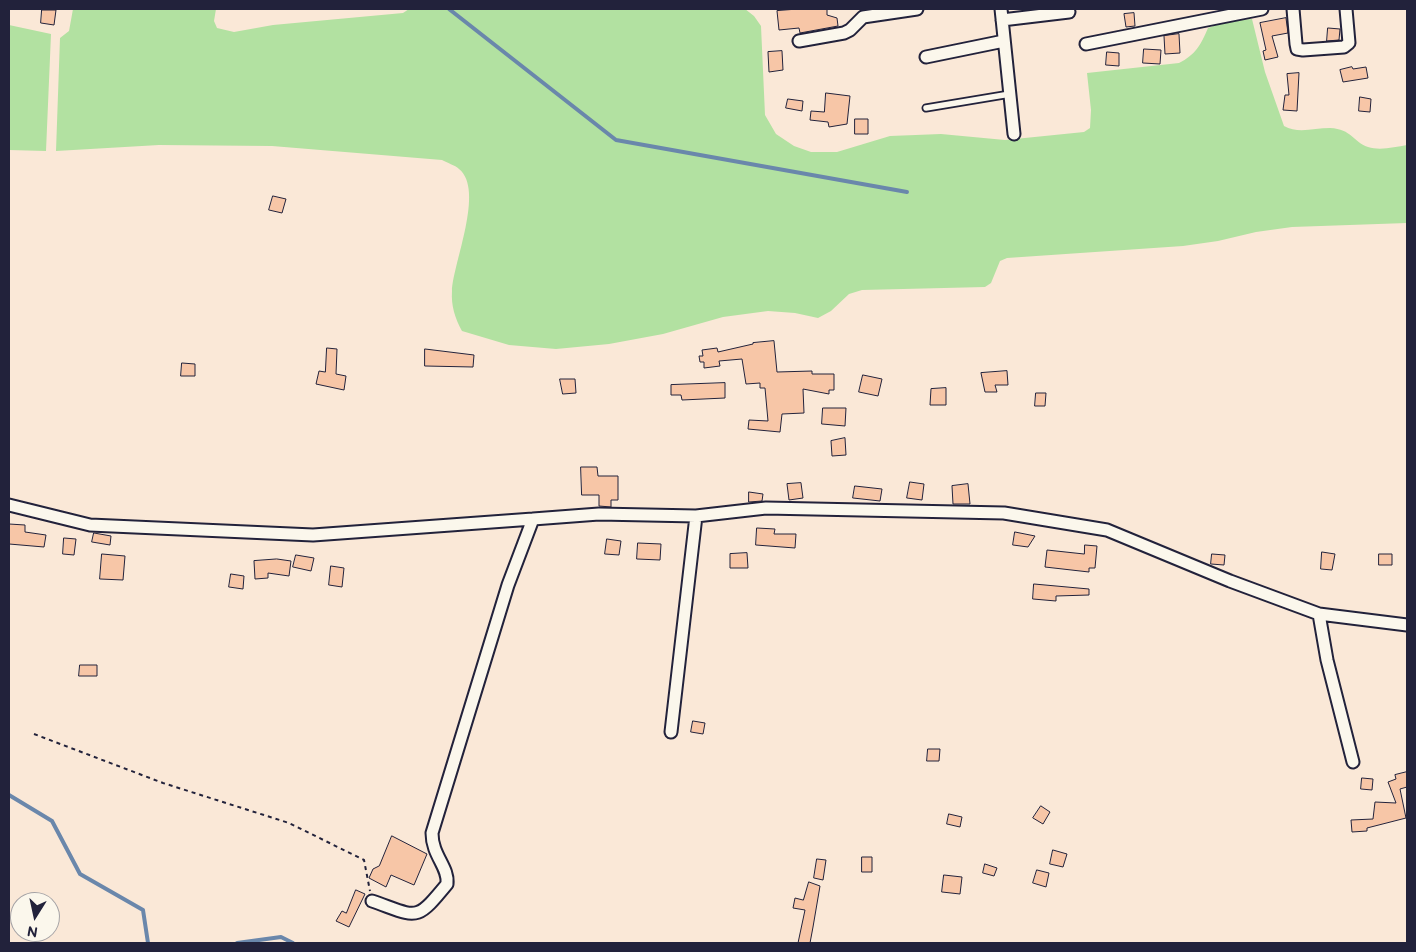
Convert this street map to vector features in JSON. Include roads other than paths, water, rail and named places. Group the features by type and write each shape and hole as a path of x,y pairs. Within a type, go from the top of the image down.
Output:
{"street":[{"path":"798,40 844,33 863,17 916,9"},
{"path":"1086,44 1262,9"},
{"path":"1293,9 1296,44 1298,49 1303,50 1344,46 1349,42 1346,9"},
{"path":"1014,134 1002,14 1069,12"},
{"path":"926,57 1004,41"},
{"path":"9,505 90,525 313,535 599,514 696,516 766,508 1004,513 1107,530 1230,581 1319,614 1407,625"},
{"path":"671,732 696,516"},
{"path":"372,901 410,914 425,910 447,884 446,873 433,850 432,833 508,585 533,519"},
{"path":"1319,614 1327,660 1353,762"}],"lane":[{"path":"926,108 1010,94"}],"waterway":[{"path":"449,9 616,140 907,192"},
{"path":"9,795 52,821 80,874 143,910 148,943"},
{"path":"237,943 281,937 293,943"}]}
